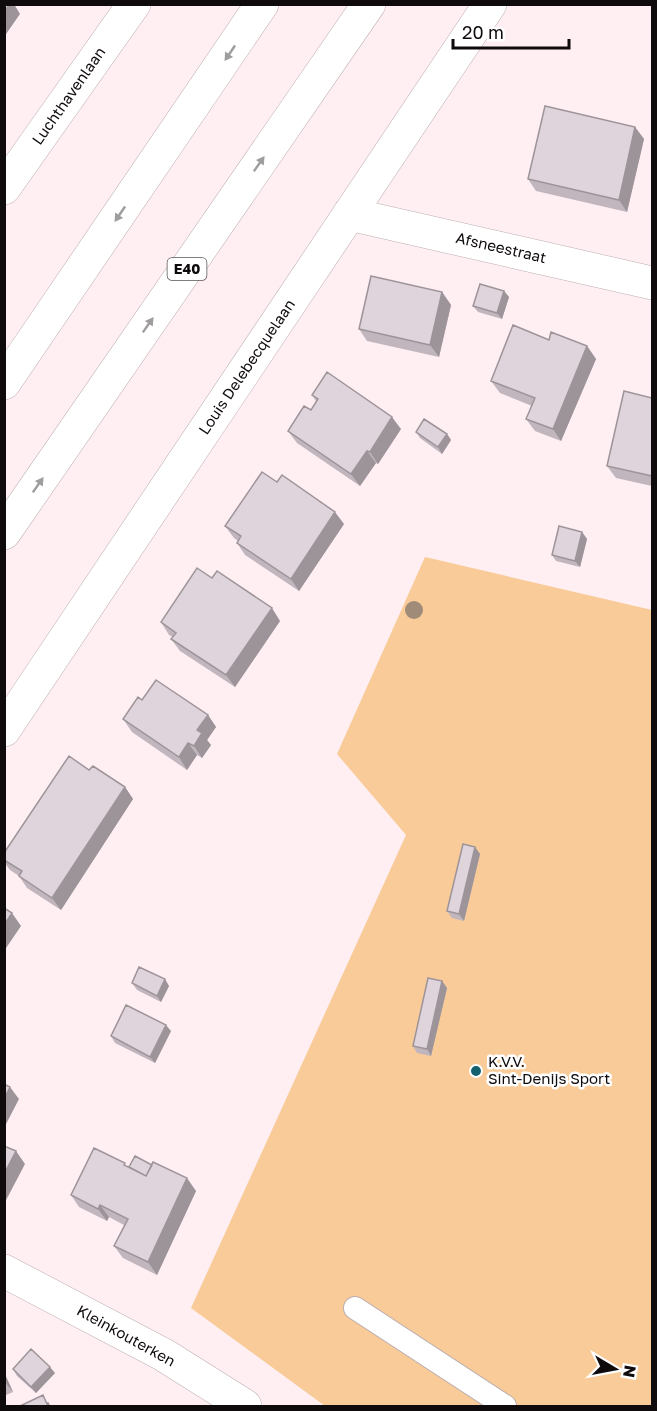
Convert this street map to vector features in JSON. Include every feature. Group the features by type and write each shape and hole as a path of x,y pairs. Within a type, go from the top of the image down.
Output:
{"main road":[{"name":"Luchthavenlaan","path":"9,172 134,4"},
{"path":"4,383 262,4"},
{"name":"E40","path":"4,533 369,4"},
{"name":"Louis Delebecquelaan","path":"4,730 490,4"},
{"name":"Afsneestraat","path":"350,214 652,283"},
{"name":"Kleinkouterken","path":"4,1271 164,1355 244,1407"}],"lane":[{"path":"355,1308 505,1407"}],"shaded area":[{"name":"K.V.V. Sint-Denijs Sport","path":"425,557 652,610 652,1406 325,1406 191,1308 406,835 337,754"}],"building":[{"path":"4,4 10,4 4,12"},
{"path":"545,106 635,127 619,200 528,179"},
{"path":"371,276 442,292 430,345 359,329"},
{"path":"480,284 504,291 497,313 473,306"},
{"path":"513,325 549,340 551,332 587,346 553,429 526,419 535,398 491,381"},
{"path":"327,372 392,417 370,452 367,451 351,474 288,431 304,406 311,410 318,399 312,395"},
{"path":"624,391 652,398 652,476 607,466"},
{"path":"424,419 447,434 438,447 416,432"},
{"path":"262,472 277,482 282,475 335,512 291,579 237,543 241,536 225,526"},
{"path":"559,526 582,532 575,561 552,555"},
{"path":"197,568 212,578 217,571 272,608 226,675 171,639 176,633 161,622"},
{"path":"156,680 208,715 197,730 202,733 194,746 188,743 179,757 123,719 138,697 142,700"},
{"path":"69,756 89,770 93,766 125,787 52,898 19,876 22,871 4,860 4,853"},
{"path":"463,844 475,847 459,914 447,911"},
{"path":"4,908 12,913 4,925"},
{"path":"139,967 165,979 157,996 132,983"},
{"path":"428,978 442,981 427,1049 413,1046"},
{"path":"126,1005 166,1025 150,1057 111,1036"},
{"path":"4,1084 10,1087 4,1099"},
{"path":"4,1146 16,1151 4,1174"},
{"path":"94,1148 146,1176 153,1162 187,1178 148,1262 114,1246 128,1219 100,1205 98,1209 71,1195"},
{"path":"135,1156 152,1165 146,1176 129,1167"},
{"path":"31,1349 50,1367 31,1387 13,1369"},
{"path":"43,1395 50,1407 20,1406"}],"place":[{"name":"K.V.V. Sint-Denijs Sport","path":"476,1071"}]}
